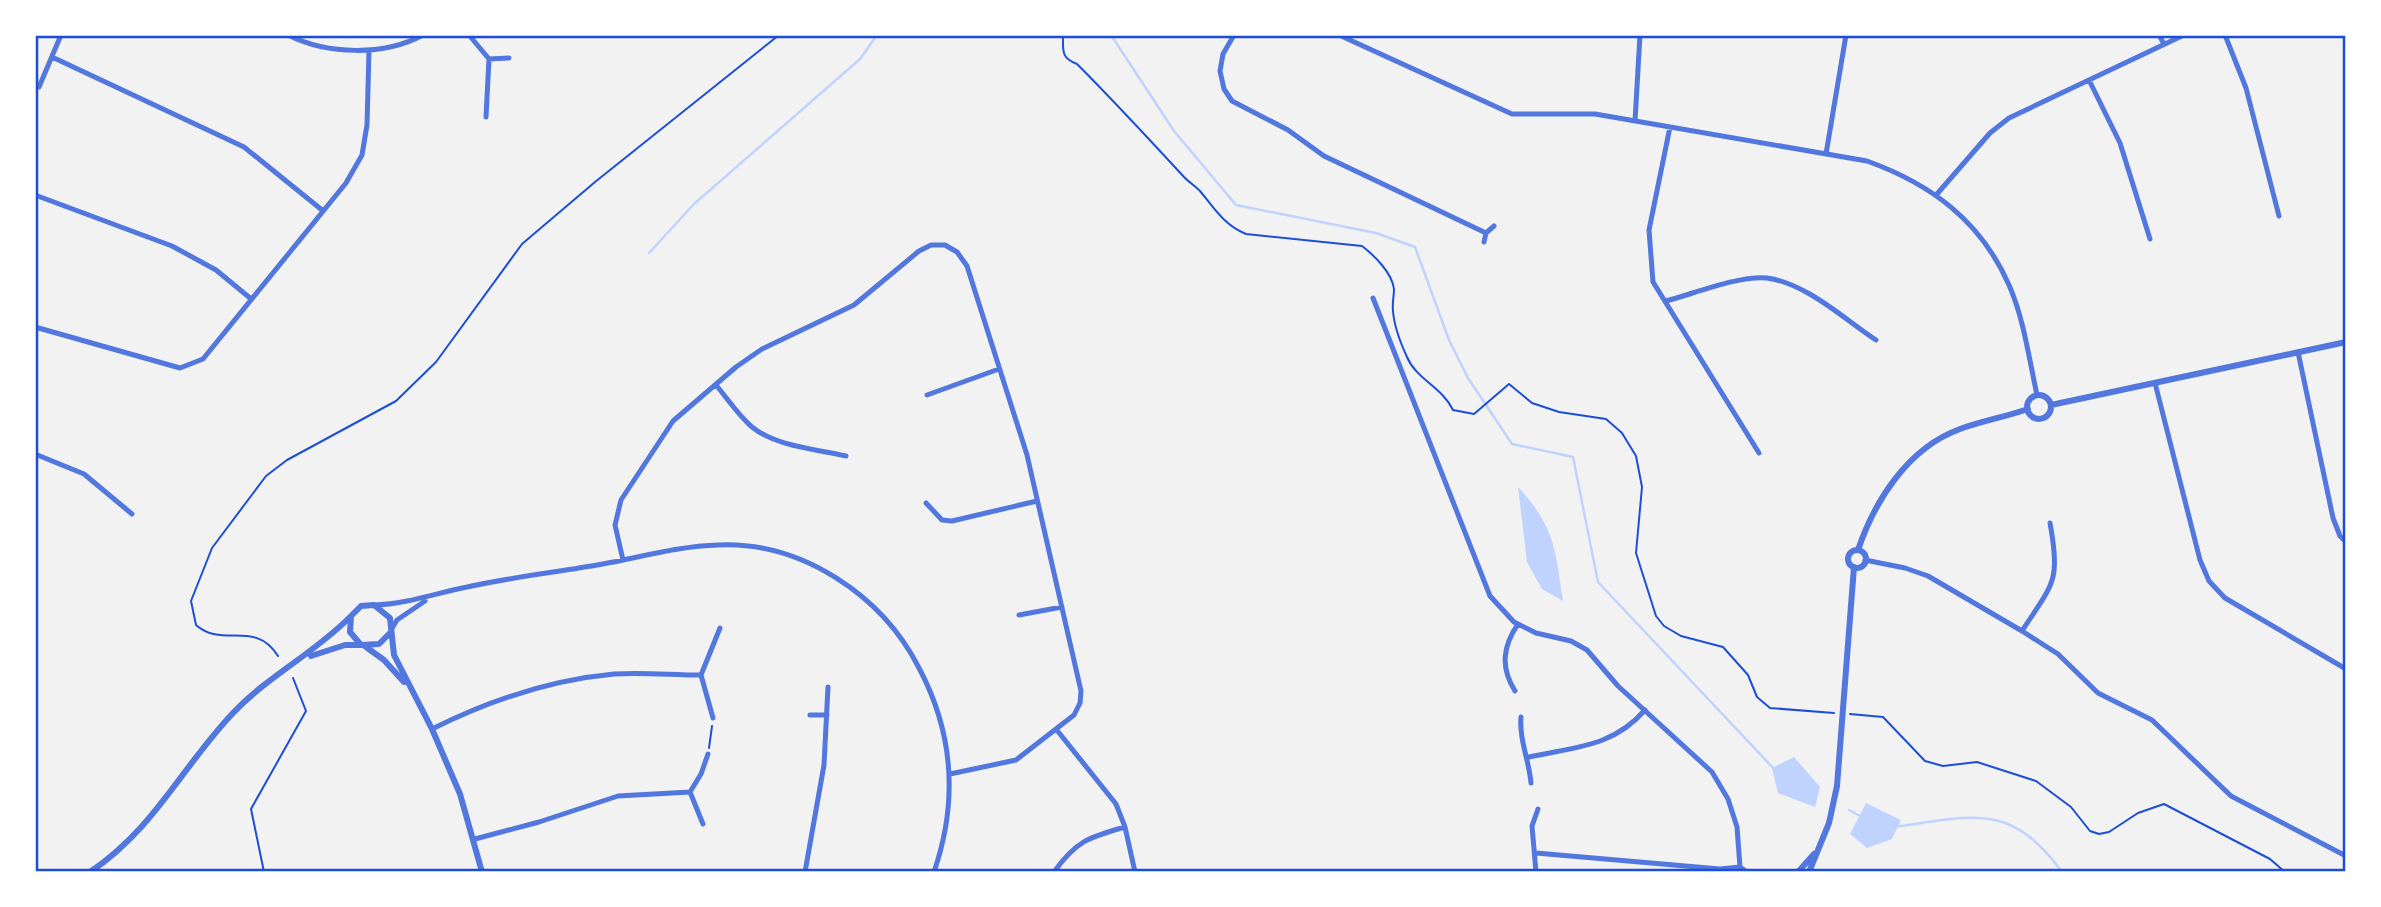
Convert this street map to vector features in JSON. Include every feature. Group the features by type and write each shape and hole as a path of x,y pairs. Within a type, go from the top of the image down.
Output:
{"street":[{"path":"39,87 61,35"},
{"path":"292,36 331,47 369,51 423,35"},
{"path":"468,35 489,59 486,117"},
{"path":"1234,35 1223,54 1220,71 1224,89 1232,102 1288,130 1324,156 1486,233"},
{"path":"1339,35 1512,114 1595,114 1867,161 1906,175 1937,194 1974,230 2010,286 2037,396"},
{"path":"1635,121 1640,35"},
{"path":"1826,154 1846,35"},
{"path":"2159,35 2164,44"},
{"path":"1937,194 1990,133 2009,118 2183,35"},
{"path":"2225,35 2246,88 2279,216"},
{"path":"35,327 180,368 203,359 346,183 362,155 367,125 369,51"},
{"path":"52,57 244,147 322,210"},
{"path":"489,59 509,58"},
{"path":"2089,80 2120,143 2150,239"},
{"path":"1670,127 1649,230 1653,282 1759,453"},
{"path":"35,195 173,246 202,261 250,298"},
{"path":"1484,242 1486,233 1494,226"},
{"path":"623,560 615,525 621,500 673,421 762,349 854,305 919,251 931,245 945,245 957,252 967,266 1027,454 1080,691 1080,703 1074,715 1016,761 950,774"},
{"path":"1666,302 1745,280 1765,278 1796,287 1876,340"},
{"path":"1373,298 1490,596 1501,610 1518,624 1536,633 1572,640 1587,650 1645,710 1712,772 1727,799 1737,827 1740,867"},
{"path":"2051,405 2346,342"},
{"path":"2298,352 2333,518 2340,536 2346,542"},
{"path":"927,395 999,369"},
{"path":"2155,383 2200,560 2209,581 2225,598 2346,669"},
{"path":"716,385 750,425 763,435 776,441 846,456"},
{"path":"2037,396 2044,396 2051,405 2050,412 2042,419 2035,418 2028,409 2029,401 2037,396"},
{"path":"1866,560 1861,566 1854,567 1848,562 1849,554 1858,550 1872,513 1899,473 1928,446 1957,430 2028,409"},
{"path":"35,454 84,474 132,514"},
{"path":"926,503 942,520 952,521 1037,501"},
{"path":"132,514 139,512"},
{"path":"128,523 132,514"},
{"path":"2022,631 2048,592 2056,571 2050,523"},
{"path":"90,872 116,854 151,820 233,713 256,691 303,659 361,606 434,596 466,587 705,546 740,545 795,557 842,581 866,600 911,652 933,699 950,774 951,807 934,872"},
{"path":"1858,550 1863,552 1866,560"},
{"path":"1866,560 1928,576 2022,631 2058,654 2098,693 2152,720 2231,796 2346,856"},
{"path":"1809,872 1835,798 1854,567"},
{"path":"303,659 337,647 379,645 397,620 410,609 434,596"},
{"path":"374,605 386,612 391,647 408,686 432,729 475,839 482,872"},
{"path":"1019,615 1062,607"},
{"path":"351,616 350,632 384,660 408,686"},
{"path":"1515,691 1509,679 1504,646 1518,624"},
{"path":"713,718 701,675 720,628"},
{"path":"432,729 476,707 564,681 617,674 701,675"},
{"path":"805,872 824,765 828,687"},
{"path":"1529,757 1614,738 1629,728 1645,710"},
{"path":"810,715 827,715"},
{"path":"1521,717 1520,732 1529,757 1531,783"},
{"path":"1056,729 1109,794 1125,827 1135,872"},
{"path":"690,792 701,774 708,754"},
{"path":"475,839 539,822 618,796 690,792"},
{"path":"690,792 703,824"},
{"path":"1536,872 1532,826 1538,809"},
{"path":"1054,872 1069,852 1082,841 1125,827"},
{"path":"1798,872 1818,850"},
{"path":"1536,853 1720,869 1740,867 1747,872"}],"path":[{"path":"278,656 270,644 258,637 216,635 196,625 191,601 212,548 235,514 266,476 287,460 396,401 436,362 522,244 595,181 779,35"},
{"path":"1063,35 1063,55 1067,60 1077,64 1131,117 1185,179 1199,190 1212,210 1234,229 1250,234"},
{"path":"1453,410 1474,414 1509,384 1532,404 1559,412 1594,415 1606,419 1622,433 1636,456 1640,471 1642,487 1635,540 1638,566 1656,616 1664,626 1681,636 1723,647 1748,675 1757,697 1770,708 1883,717 1925,761 1943,766 1977,762 2036,780 2071,807 2090,831 2099,834 2109,832 2138,813 2164,804 2270,859 2285,872"},
{"path":"264,872 251,809 306,711 292,678"},
{"path":"708,754 713,718"}],"water":[{"path":"1518,487 1540,514 1546,527 1555,553 1563,601 1542,589 1527,562"},
{"path":"1794,757 1820,787 1815,807 1778,793 1772,768"},
{"path":"1866,803 1901,820 1892,839 1867,848 1850,834"}],"waterway":[{"path":"649,253 694,204 860,59 877,35"},
{"path":"1111,35 1174,131 1236,205 1376,233 1415,247 1449,340 1468,378 1512,444 1573,457 1598,582 1775,770"},
{"path":"1849,810 1860,816"},
{"path":"1895,827 1968,818 2007,824 2025,833 2062,872"}]}
